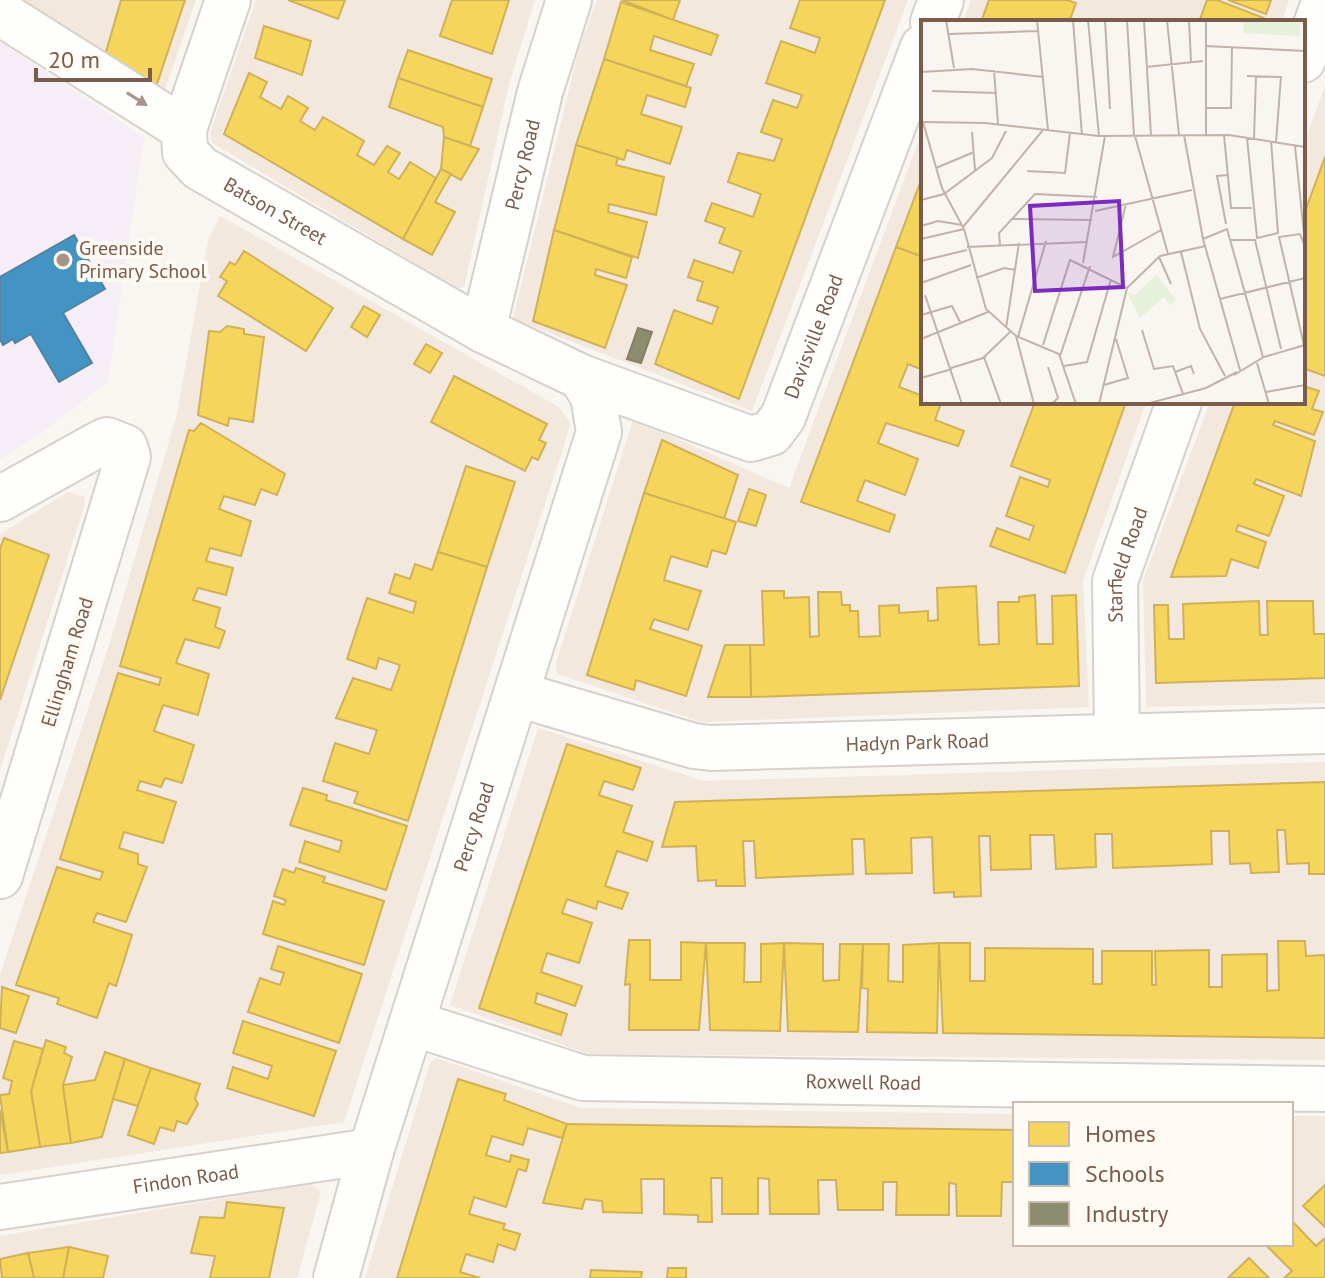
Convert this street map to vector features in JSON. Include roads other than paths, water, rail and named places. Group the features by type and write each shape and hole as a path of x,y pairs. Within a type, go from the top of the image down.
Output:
{"street":[{"path":"0,13 184,129 228,0"},
{"name":"Percy Road","path":"483,330 540,92 569,0"},
{"path":"934,20 941,0"},
{"path":"1305,55 1325,0"},
{"name":"Davisville Road","path":"581,377 736,435 761,437 778,427 921,52"},
{"name":"Batson Street","path":"184,129 185,152 200,168 483,330 581,377"},
{"name":"Percy Road","path":"336,1278 371,1151 599,432 599,415 593,396 581,377"},
{"name":"Starfield Road","path":"1117,735 1115,581 1178,404"},
{"name":"Ellingham Road","path":"0,499 107,440 125,447 128,457 0,876"},
{"name":"Hadyn Park Road","path":"517,694 694,746 711,748 1325,731"},
{"name":"Roxwell Road","path":"412,1023 583,1078 1325,1089"},
{"name":"Findon Road","path":"0,1207 371,1151"}],"place":[{"name":"Greenside Primary School","path":"63,260"}]}
